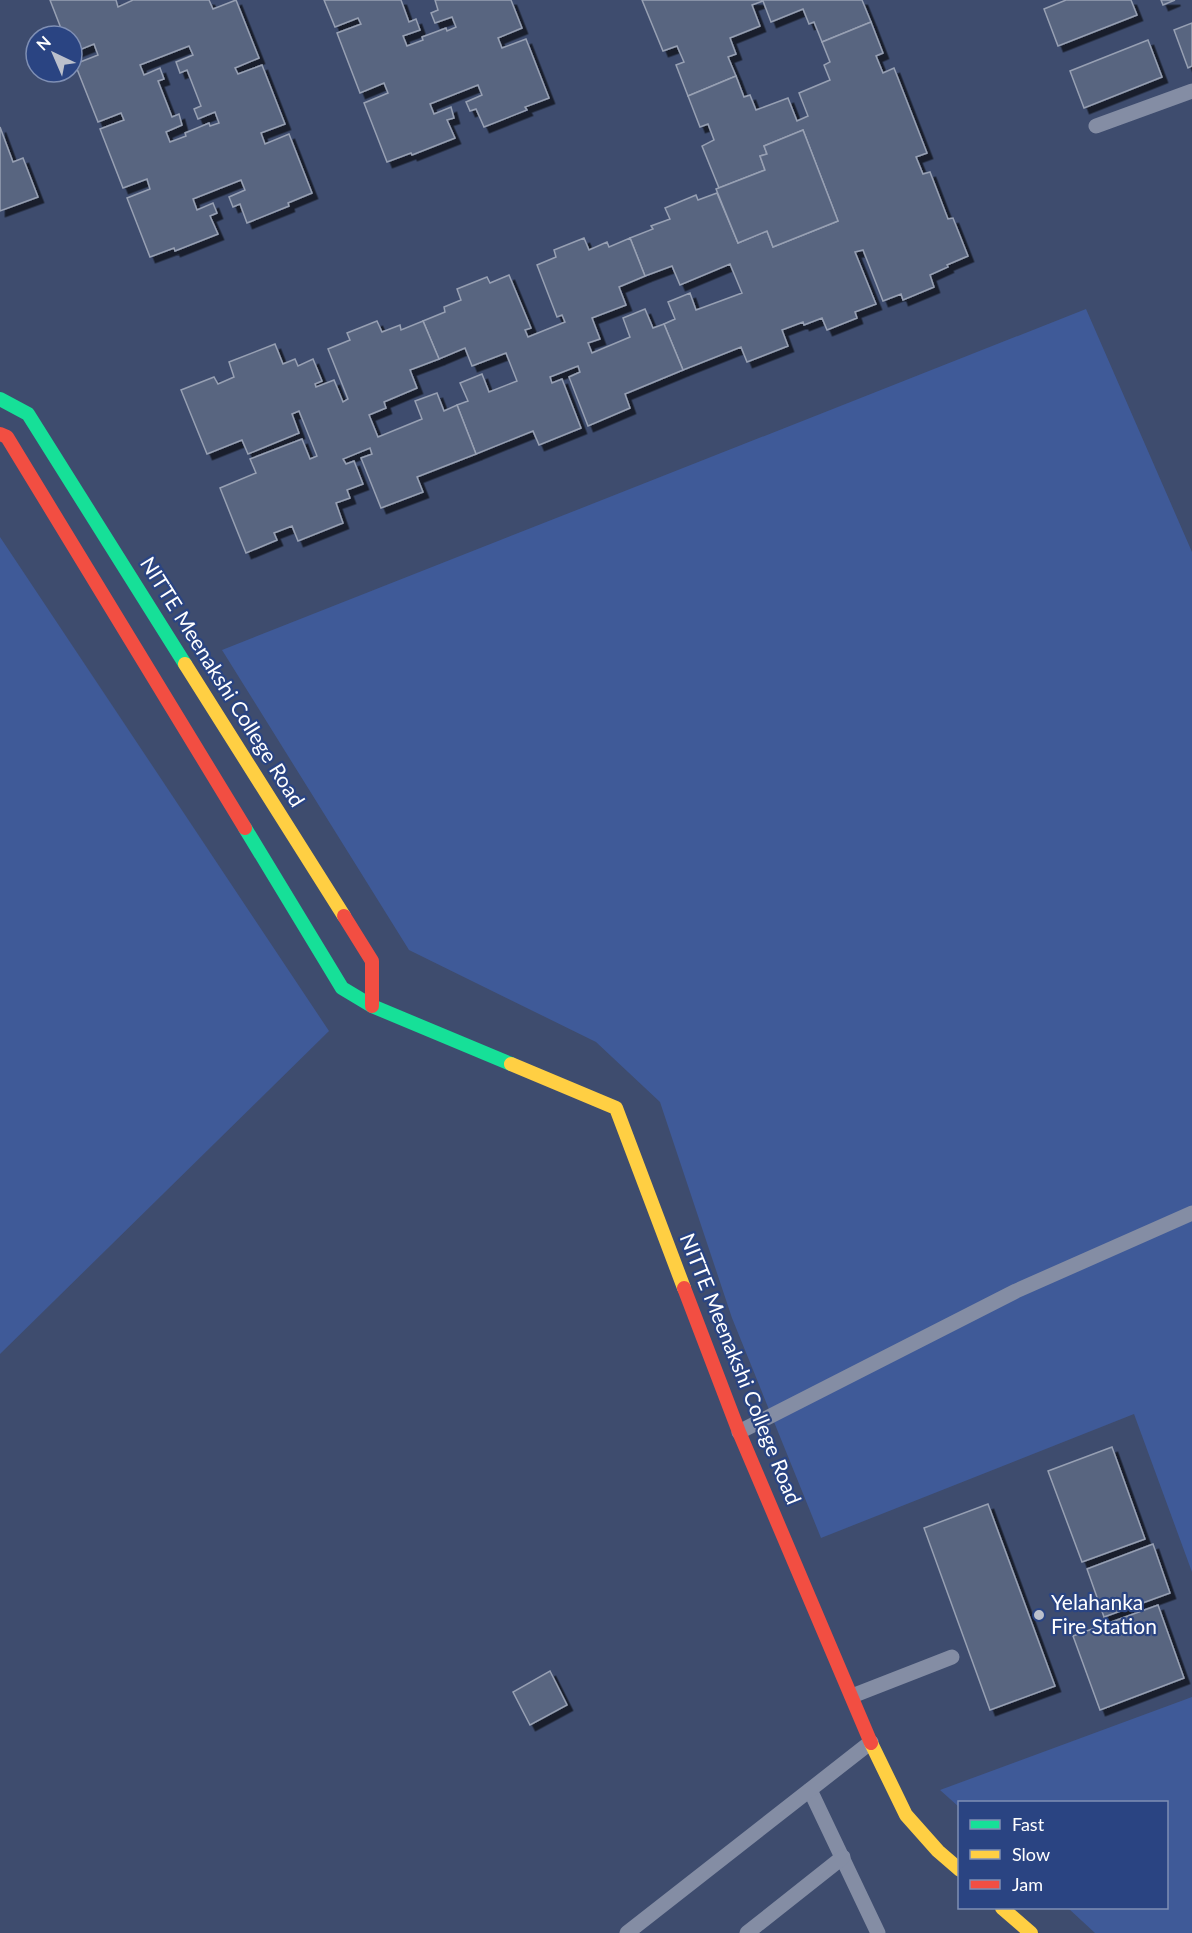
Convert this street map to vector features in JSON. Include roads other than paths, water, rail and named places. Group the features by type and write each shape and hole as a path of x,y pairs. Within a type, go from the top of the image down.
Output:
{"street":[{"name":"NITTE Meenakshi College Road","path":"0,399 28,414 372,961 372,1006"},
{"name":"NITTE Meenakshi College Road","path":"0,434 7,437 342,988 372,1006 616,1108 739,1432 872,1743 906,1815 938,1851 958,1868"},
{"path":"1003,1909 1031,1933"}],"lane":[{"path":"1096,126 1192,91"},
{"path":"739,1432 1016,1291 1192,1213"},
{"path":"852,1696 952,1657"},
{"path":"627,1933 872,1743"},
{"path":"810,1790 878,1933"},
{"path":"747,1933 843,1857"}],"place":[{"name":"Yelahanka Fire Station","path":"1039,1615"}]}
